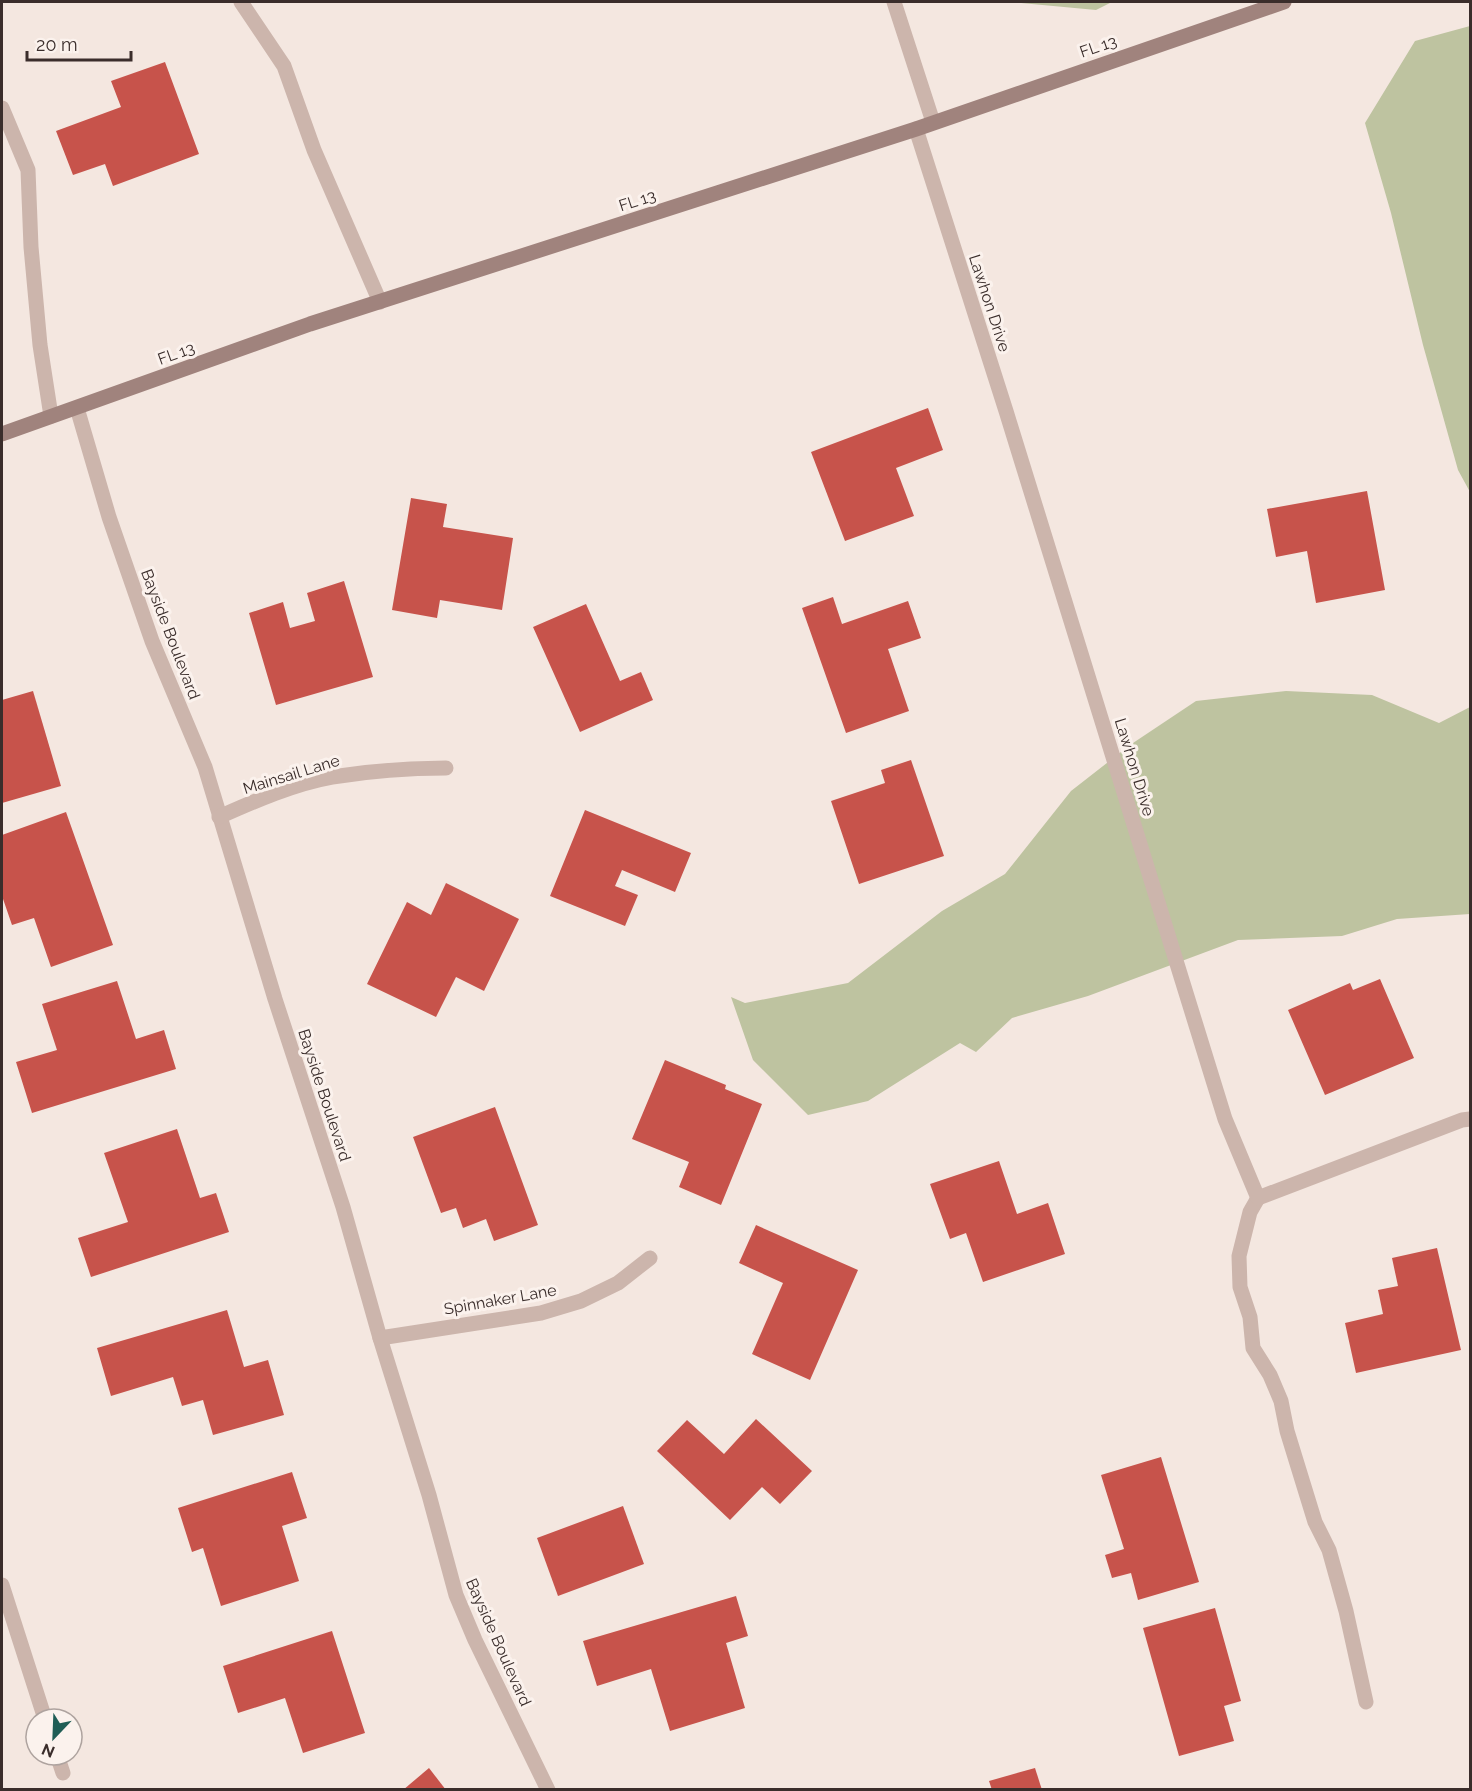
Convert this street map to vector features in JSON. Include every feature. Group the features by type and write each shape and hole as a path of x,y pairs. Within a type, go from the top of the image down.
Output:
{"main road":[{"name":"FL 13","path":"2,434 310,324 916,129 1284,2"}],"street":[{"path":"241,2 284,66 314,150 380,302"},
{"path":"894,2 933,123"},
{"path":"2,108 28,170 31,247 40,345 51,416"},
{"name":"Lawhon Drive","path":"916,129 1006,411 1221,1108 1258,1198"},
{"name":"Bayside Boulevard","path":"77,408 112,528 152,640 205,767 275,999 343,1207 380,1338 429,1495 456,1595 475,1640 548,1790"},
{"name":"Mainsail Lane","path":"219,817 262,798 330,778 399,768 446,768"},
{"path":"1366,1702 1346,1611 1329,1550 1315,1522 1287,1431 1281,1401 1270,1375 1253,1348 1250,1317 1240,1287 1239,1256 1250,1212 1258,1198 1462,1120 1470,1119"},
{"name":"Spinnaker Lane","path":"380,1338 541,1312 581,1301 618,1283 650,1258"},
{"path":"2,1585 41,1707"},
{"path":"61,1767 63,1773"}],"green space":[{"path":"1021,2 1112,2 1096,10"},
{"path":"1470,26 1470,492 1458,470 1423,345 1391,213 1365,123 1415,41"},
{"path":"1286,691 1372,695 1439,723 1470,707 1470,914 1397,919 1342,936 1238,940 1088,996 1012,1018 976,1052 960,1043 868,1101 808,1115 753,1060 731,997 745,1003 848,983 942,911 1005,874 1071,791 1130,745 1196,701"}],"building":[{"path":"165,62 199,154 113,186 105,164 73,175 56,131 121,107 111,81"},
{"path":"928,408 943,450 896,468 914,516 845,541 811,452"},
{"path":"1367,491 1385,590 1316,603 1307,551 1276,557 1267,509"},
{"path":"411,498 447,504 443,527 513,538 502,610 440,600 437,618 392,610"},
{"path":"344,581 373,677 276,705 249,613 283,602 290,628 315,621 307,593"},
{"path":"833,597 842,624 908,601 921,638 888,649 909,711 846,733 802,608"},
{"path":"586,604 620,681 641,672 653,700 580,732 533,627"},
{"path":"33,691 61,786 2,803 2,700"},
{"path":"911,760 944,856 859,884 831,801 885,783 881,770"},
{"path":"585,810 691,853 675,892 622,870 615,886 638,895 625,926 550,896"},
{"path":"66,812 113,945 51,967 34,918 12,925 2,896 2,835"},
{"path":"446,883 519,919 484,991 456,977 436,1017 367,984 407,902 431,915"},
{"path":"1380,979 1414,1058 1325,1095 1288,1010 1350,983 1353,990"},
{"path":"117,981 136,1039 164,1030 176,1069 32,1113 16,1062 57,1050 42,1004"},
{"path":"665,1060 726,1085 725,1089 762,1104 721,1205 679,1187 689,1162 632,1139"},
{"path":"495,1107 538,1225 494,1241 486,1219 463,1228 456,1208 441,1213 413,1137"},
{"path":"177,1129 200,1198 216,1193 229,1232 91,1277 78,1238 128,1222 104,1153"},
{"path":"999,1161 1017,1214 1048,1203 1065,1254 983,1282 966,1233 950,1239 930,1184"},
{"path":"756,1225 858,1270 810,1380 752,1354 783,1283 739,1263"},
{"path":"1437,1248 1461,1350 1356,1373 1345,1323 1383,1314 1378,1290 1398,1286 1392,1258"},
{"path":"227,1310 244,1367 268,1360 284,1415 213,1435 203,1400 182,1406 173,1377 111,1396 97,1348"},
{"path":"756,1419 812,1471 780,1504 762,1487 730,1520 657,1451 687,1420 724,1454"},
{"path":"1161,1457 1199,1582 1138,1600 1131,1573 1112,1578 1105,1555 1124,1549 1101,1475"},
{"path":"292,1472 307,1518 282,1526 299,1581 221,1606 203,1548 192,1552 178,1508"},
{"path":"623,1506 644,1564 558,1596 537,1538"},
{"path":"736,1596 748,1636 726,1643 745,1708 670,1731 651,1669 597,1686 583,1641"},
{"path":"1215,1608 1241,1701 1224,1706 1234,1741 1179,1756 1143,1628"},
{"path":"332,1631 365,1733 303,1753 285,1698 238,1713 223,1666"},
{"path":"429,1768 446,1790 403,1790"},
{"path":"1035,1768 1042,1790 992,1790 989,1781"}]}
